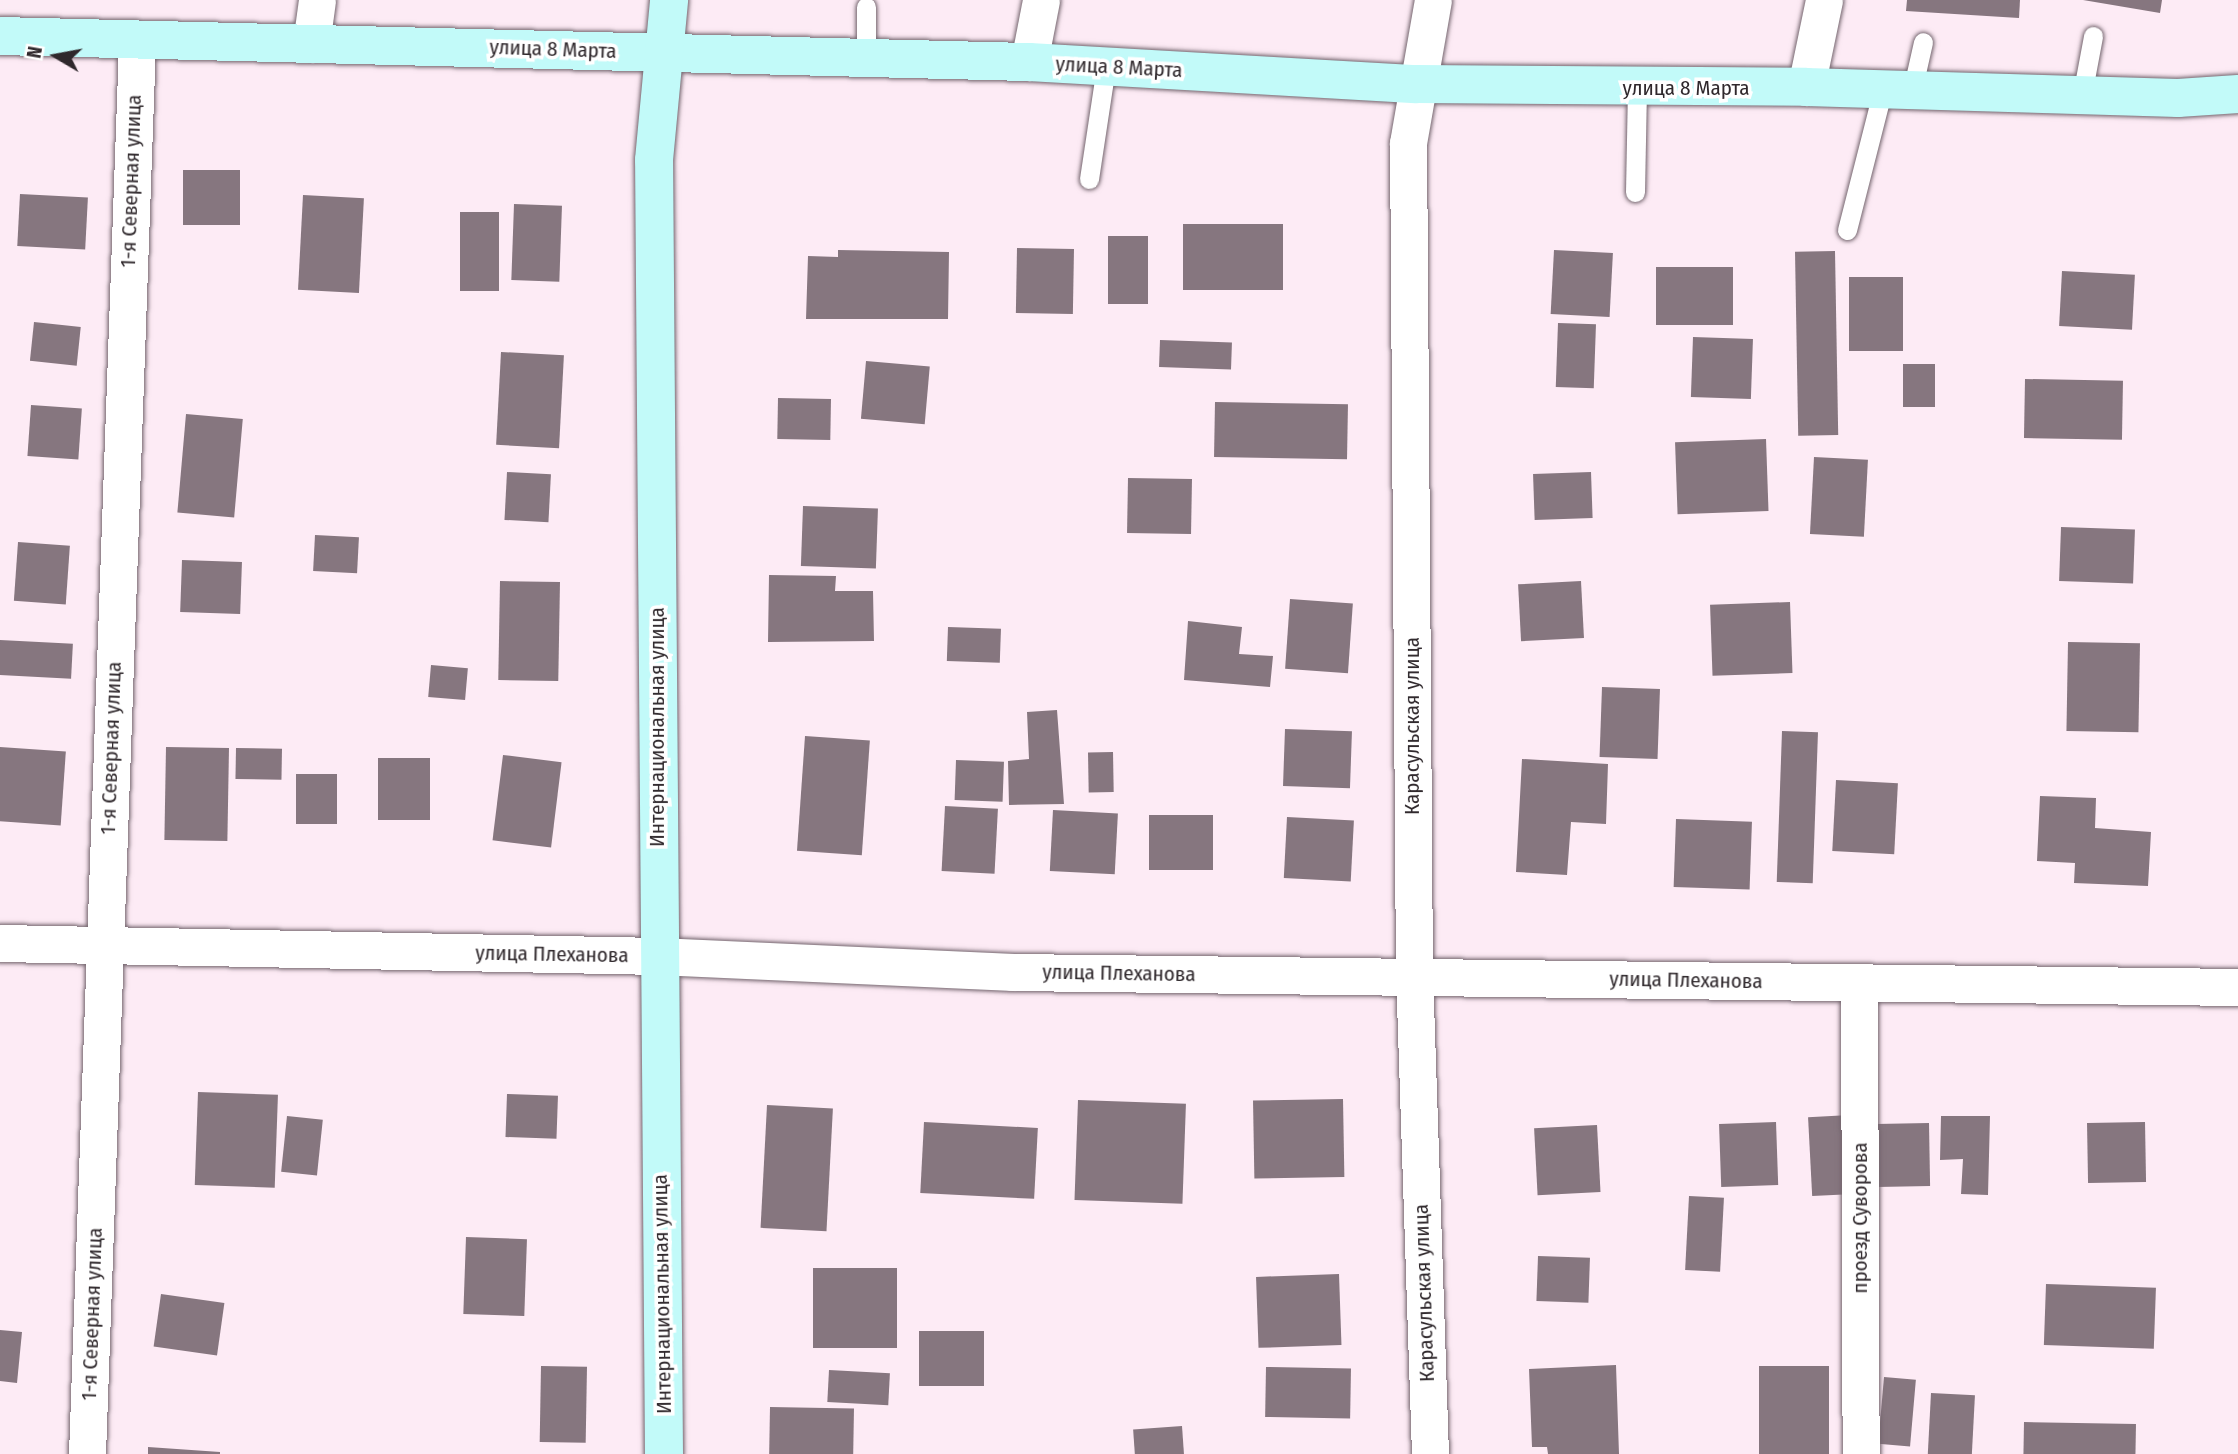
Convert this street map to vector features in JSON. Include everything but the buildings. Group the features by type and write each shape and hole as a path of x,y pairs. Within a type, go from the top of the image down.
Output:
{"street":[{"path":"311,44 317,0"},
{"name":"Интернациональная улица","path":"664,1454 654,160 668,0"},
{"path":"1029,62 1041,0"},
{"name":"Карасульская улица","path":"1430,1454 1414,976 1408,143 1416,84 1433,0"},
{"path":"1806,87 1824,0"},
{"name":"улица 8 Марта","path":"0,36 1029,62 1416,84 1637,89 1806,87 2082,95 2238,94"},
{"name":"1-я Северная улица","path":"87,1454 137,41"},
{"name":"улица Плеханова","path":"0,943 659,956 1012,972 2238,987"},
{"name":"проезд Суворова","path":"1859,982 1861,1454"}],"lane":[{"path":"866,7 866,57"},
{"path":"2082,95 2093,36"},
{"path":"1847,230 1898,90 1923,41"},
{"path":"1089,179 1106,67"},
{"path":"1635,192 1637,89"}]}
